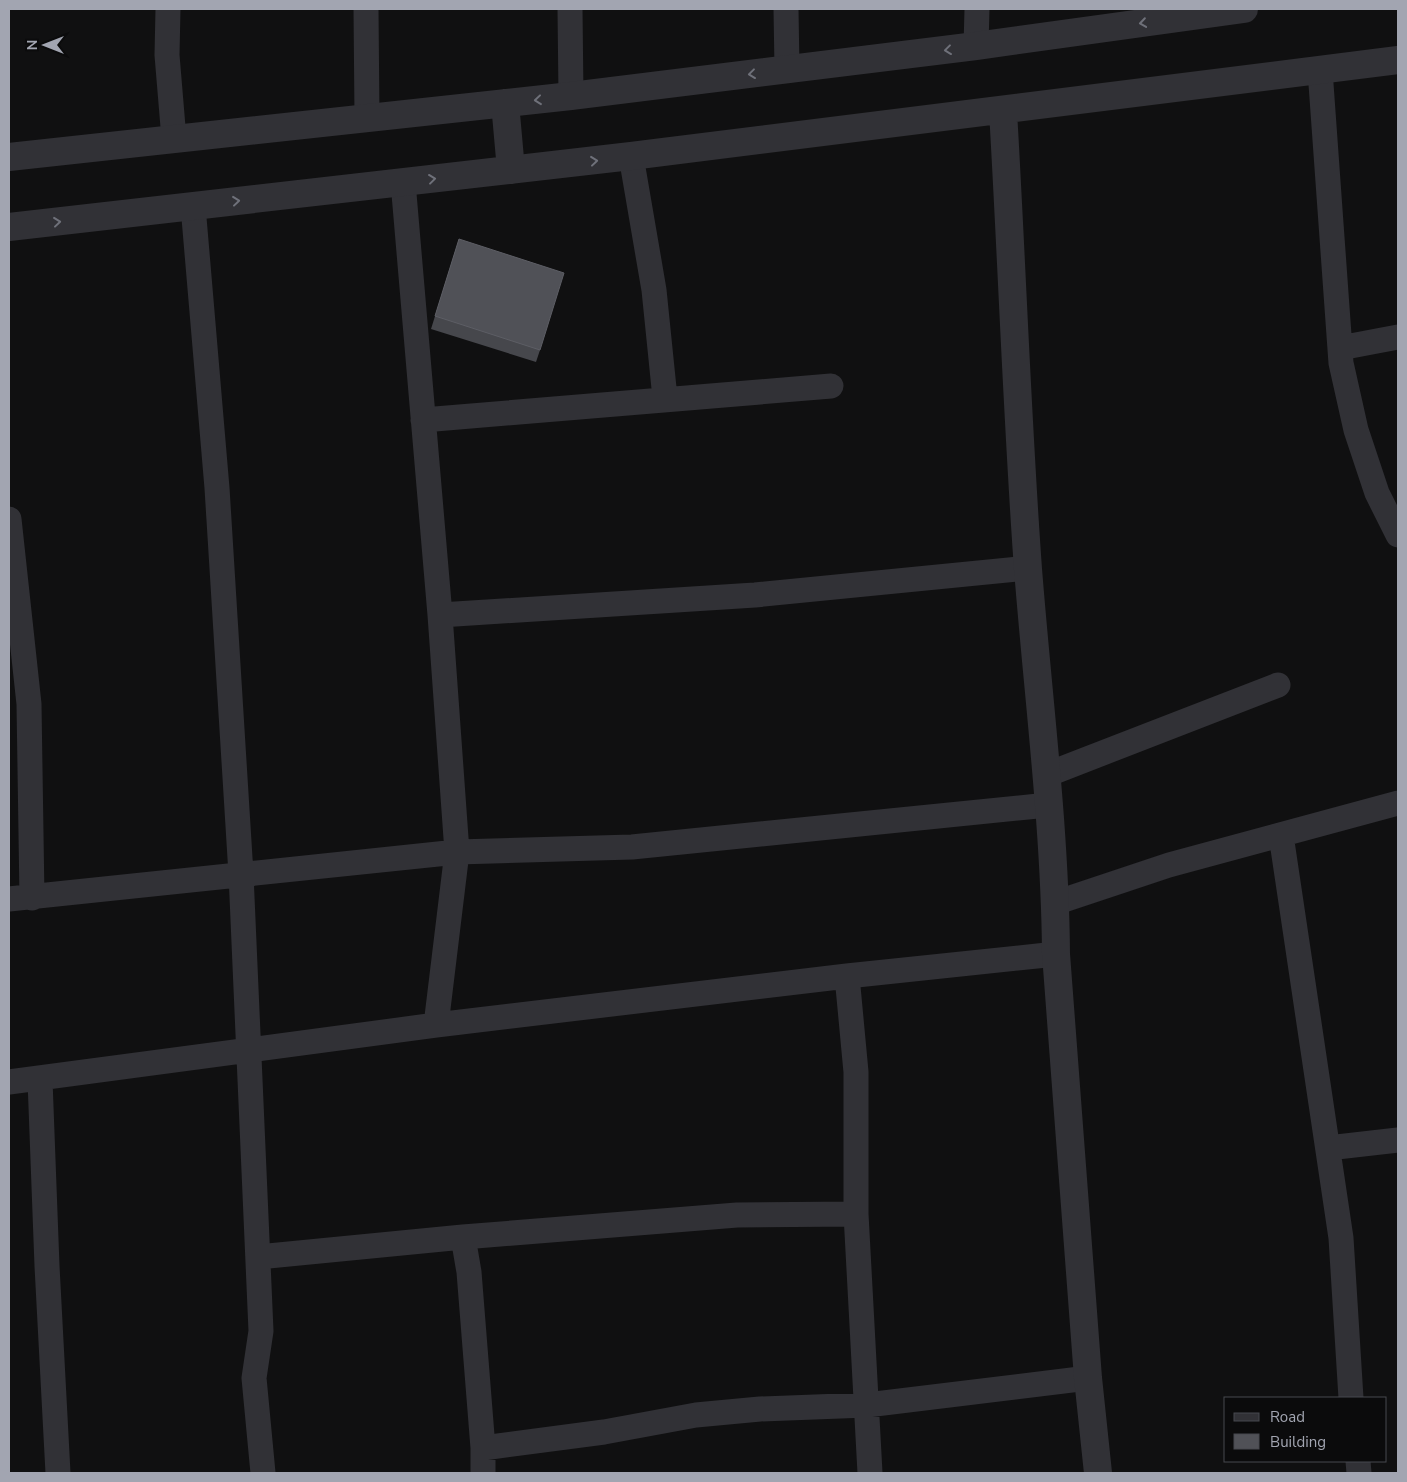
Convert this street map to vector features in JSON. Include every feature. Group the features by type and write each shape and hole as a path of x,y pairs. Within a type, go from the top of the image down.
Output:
{"street":[{"path":"168,9 167,55 174,139"},
{"path":"366,9 367,118"},
{"path":"570,9 571,96"},
{"path":"786,9 787,69"},
{"path":"976,46 977,9"},
{"path":"9,157 571,96 976,46 1175,14 1244,9"},
{"path":"9,227 631,156 1003,111 1398,60"},
{"path":"1320,70 1341,363 1356,430 1377,492 1398,535"},
{"path":"505,103 511,170"},
{"path":"1003,111 1028,568 1046,775 1055,903 1056,954 1088,1378 1098,1473"},
{"path":"631,156 654,290 665,398"},
{"path":"404,182 440,615 457,852 436,1026"},
{"path":"193,206 217,488 241,874 262,1331 254,1378 263,1473"},
{"path":"1340,348 1398,337"},
{"path":"423,420 665,398 831,386"},
{"path":"9,519 29,704 20,899 457,852 632,847 1048,805"},
{"path":"440,615 755,594 1028,568"},
{"path":"1046,775 1278,685"},
{"path":"1055,903 1170,865 1398,803"},
{"path":"1281,835 1341,1238 1351,1397"},
{"path":"9,1082 40,1080 436,1026 847,976 1056,954"},
{"path":"847,976 856,1072 856,1214 870,1473"},
{"path":"40,1080 47,1266 58,1473"},
{"path":"1328,1148 1398,1140"},
{"path":"258,1257 463,1237 737,1215 856,1214"},
{"path":"463,1237 469,1272 484,1448 483,1473"},
{"path":"484,1448 604,1432 696,1415 760,1409 867,1405 1088,1378"}],"building":[{"path":"459,239 564,273 540,350 435,316"}]}
